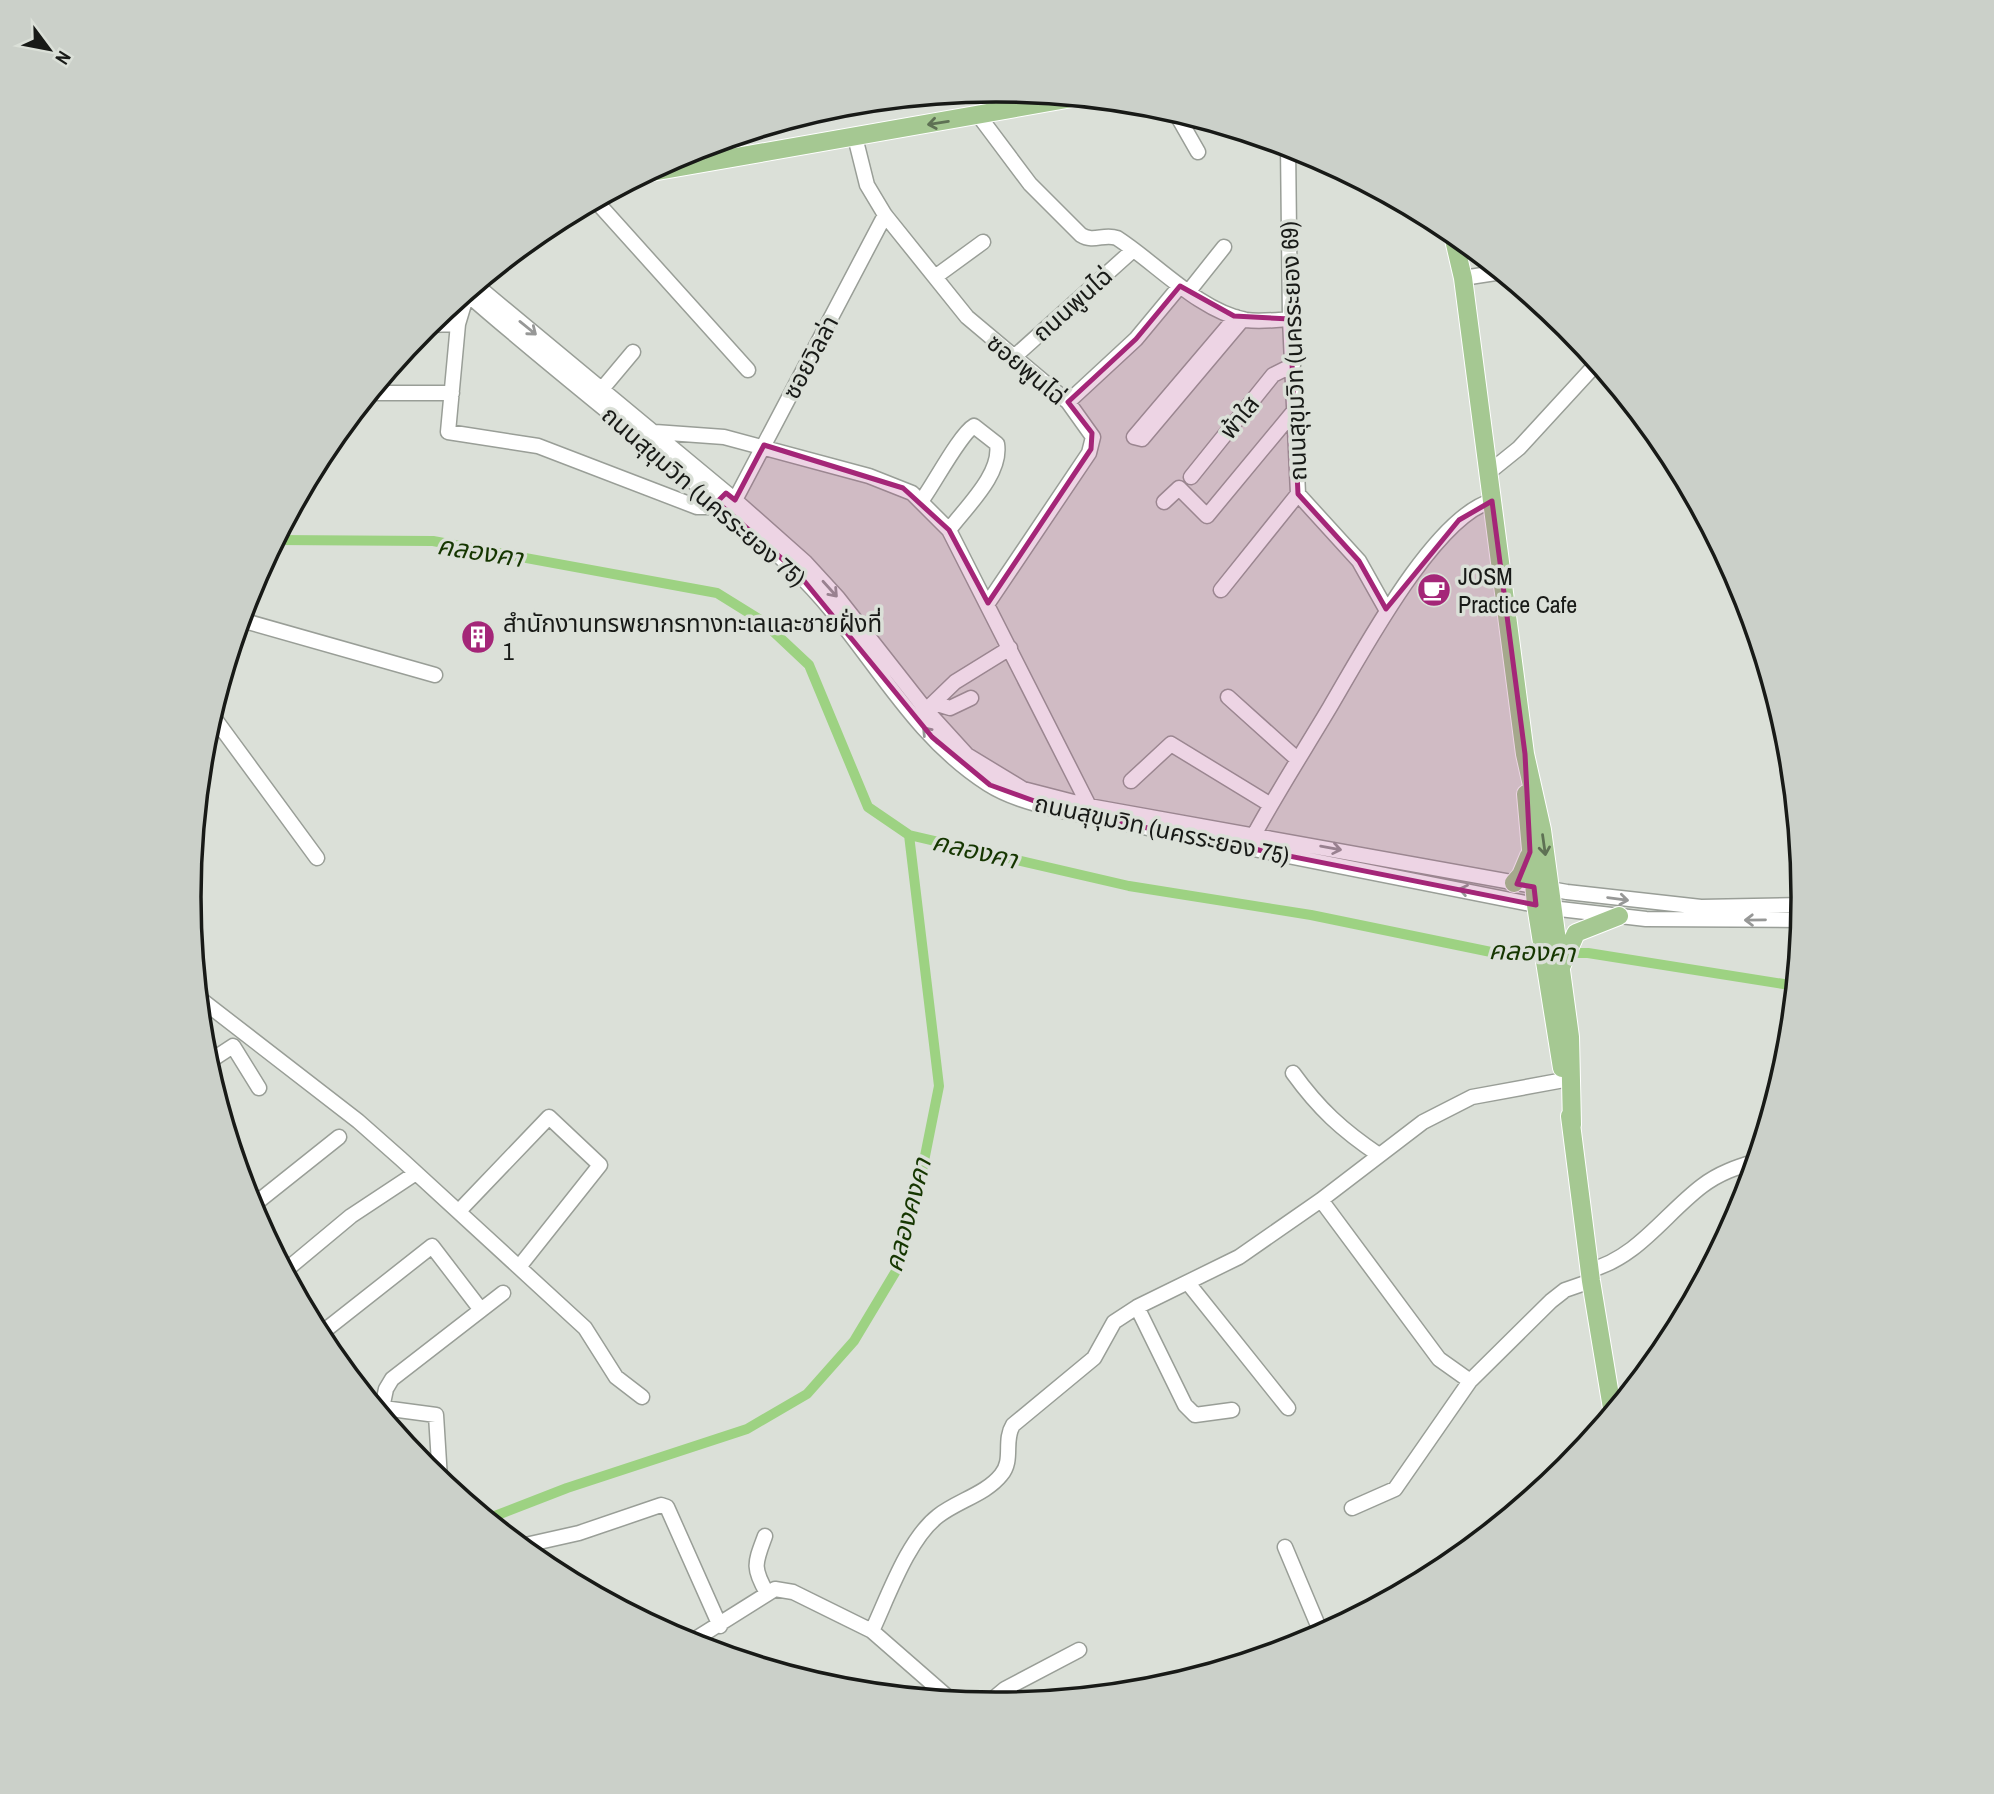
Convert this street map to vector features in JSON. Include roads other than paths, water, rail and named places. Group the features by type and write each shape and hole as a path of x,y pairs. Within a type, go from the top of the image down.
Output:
{"main road":[{"path":"683,167 1047,103"},
{"path":"1456,248 1463,278 1525,754 1530,852 1543,897"},
{"path":"1459,250 1459,259"},
{"path":"1525,754 1542,830 1543,897 1564,1080 1590,1275 1611,1402"},
{"path":"1514,883 1521,875 1530,852"},
{"path":"1572,1125 1570,1037 1555,990 1560,967 1573,939 1582,928 1619,916"},
{"path":"1547,929 1560,967"}],"street":[{"path":"979,116 1030,184 1081,235 1090,239 1111,236 1184,288 1240,318 1290,319"},
{"path":"1182,124 1198,152"},
{"name":"ซอยพูนไฉ่","path":"855,137 867,185 885,215 967,317 1068,402 1090,430 1093,441 1091,449 988,603"},
{"name":"ถนนสุขุมวิท (นครระยอง 69)","path":"1288,157 1290,319 1298,494 1359,561 1386,609"},
{"path":"601,207 748,370"},
{"name":"ซอยวิลล่า","path":"726,498 764,445 885,215"},
{"path":"935,277 983,242"},
{"path":"1068,402 1136,339 1224,247"},
{"name":"ถนนพูนไฉ่","path":"1013,358 1132,251"},
{"path":"1463,278 1491,274"},
{"name":"ถนนสุขุมวิท (นครระยอง 75)","path":"475,296 805,562 930,707 967,755 997,776 1023,789 1089,806 1514,883 1543,897 1701,907 1792,905"},
{"name":"ถนนสุขุมวิท (นครระยอง 75)","path":"476,296 602,388 655,432 726,498 796,571 932,737 958,763 990,785 1019,799 1062,811 1543,897 1619,916 1707,921 1792,920"},
{"path":"464,307 458,324 448,432 501,438 538,446 697,507 708,507 726,498"},
{"path":"1199,366 1142,439 1134,437 1240,318"},
{"path":"444,324 458,324"},
{"path":"602,388 633,352"},
{"name":"พ้าใส","path":"1191,477 1273,375 1293,365"},
{"path":"1488,473 1519,448 1592,369"},
{"path":"382,393 452,393"},
{"path":"1164,502 1179,488 1207,516 1294,411"},
{"path":"922,500 944,470 965,431 974,426 997,444 999,454 989,477 949,530"},
{"path":"655,432 724,437 764,445 869,475 903,488 922,500 949,530 1089,806"},
{"path":"1221,590 1298,494"},
{"path":"1254,835 1386,609 1459,520 1478,505 1492,501"},
{"path":"251,623 435,675"},
{"path":"930,707 955,682 1010,648"},
{"path":"1228,697 1297,758"},
{"path":"930,707 950,708 971,698"},
{"path":"221,727 317,858"},
{"path":"1131,781 1171,744 1270,805"},
{"path":"209,1007 358,1121 416,1172 585,1328 616,1377 642,1397"},
{"path":"218,1056 233,1046 259,1088"},
{"path":"1293,1073 1317,1106 1340,1128 1379,1154"},
{"path":"872,1631 900,1571 925,1529 948,1508 1001,1476 1007,1465 1008,1436 1013,1425 1094,1358 1108,1329 1137,1307 1239,1257 1321,1200 1423,1122 1458,1102 1487,1093 1564,1080"},
{"path":"459,1211 549,1117 600,1165 519,1267"},
{"path":"261,1199 339,1137"},
{"path":"1352,1508 1395,1489 1470,1381 1551,1301 1626,1255 1702,1186 1727,1171 1746,1165"},
{"path":"292,1265 351,1216 416,1172"},
{"path":"1321,1200 1439,1359 1470,1381"},
{"path":"329,1327 432,1247 481,1310"},
{"path":"1188,1283 1288,1408"},
{"path":"382,1401 392,1379 503,1293"},
{"path":"1137,1307 1185,1405 1195,1415 1232,1410"},
{"path":"389,1409 436,1415 439,1465"},
{"path":"534,1543 579,1533 661,1505 667,1507 720,1626"},
{"path":"765,1536 755,1563 756,1573 767,1593"},
{"path":"1285,1547 1318,1624"},
{"path":"706,1637 767,1593 775,1589 793,1591 872,1631 940,1691"},
{"path":"1002,1692 1079,1650"}],"waterway":[{"name":"คลองคา","path":"287,540 433,541 717,593 762,621 809,665 868,807 909,835 1129,886 1311,915 1491,952 1547,953"},
{"name":"คลองคงคา","path":"497,1515 567,1488 747,1429 807,1394 854,1341 896,1271 920,1181 939,1086 909,835"},
{"name":"คลองคา","path":"1563,953 1588,953 1788,985"}],"place":[{"name":"JOSM Practice Cafe","path":"1434,590"},
{"name":"สำนักงานทรพยากรทางทะเลและชายฝั่งที่ 1","path":"478,637"}]}
